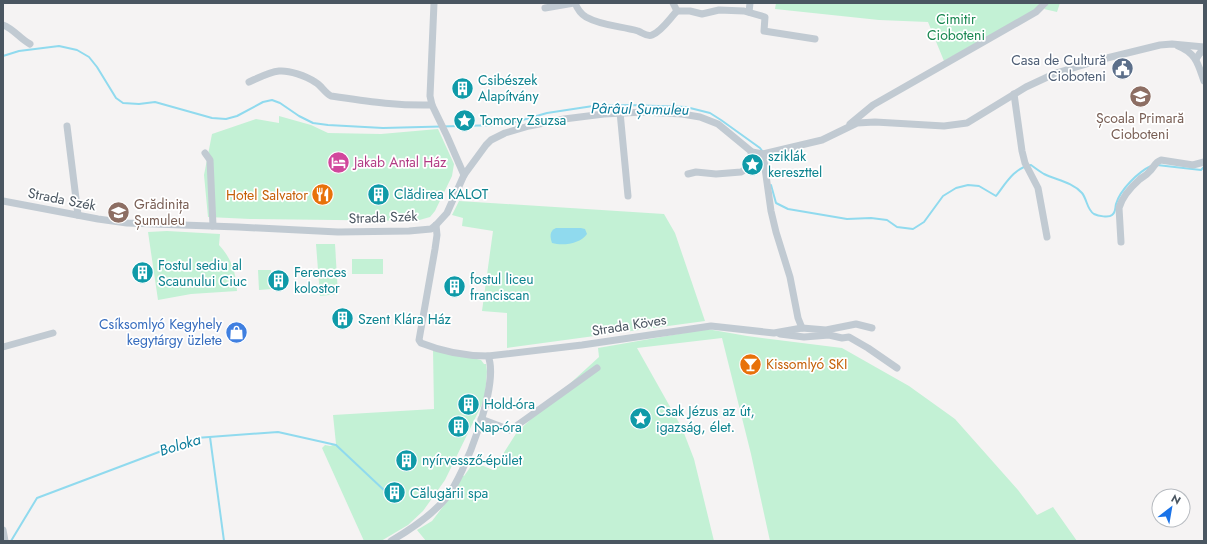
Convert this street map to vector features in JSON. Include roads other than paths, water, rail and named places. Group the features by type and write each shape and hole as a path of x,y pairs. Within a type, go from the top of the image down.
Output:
{"street":[{"path":"434,3 430,96 432,105 464,175"},
{"path":"545,8 574,3 586,17 602,24 639,31 648,36 659,31 677,11 690,11 702,14 719,10 749,12 765,17 764,31 815,39"},
{"path":"673,3 677,11"},
{"path":"749,12 750,3"},
{"path":"847,127 873,105 1036,12 1046,3"},
{"path":"3,25 10,28 22,40 30,44"},
{"path":"1172,44 1188,51 1196,59 1204,81"},
{"path":"688,174 696,172 716,174 741,172 744,171 748,164 752,152 764,153 822,140 857,123 866,122 944,126 967,123 1014,94 1044,78 1077,66 1160,45 1172,44 1204,47"},
{"path":"1196,59 1200,53 1204,51"},
{"path":"249,82 278,71 284,71 314,81 331,96 405,106 432,105"},
{"path":"1014,94 1025,163 1038,188 1047,237"},
{"path":"620,112 628,196"},
{"name":"Strada Szék","path":"3,201 127,224 213,226 338,232 408,231 431,229 436,225 446,213 464,175 486,145 491,140 505,133 525,127 564,119 620,112 662,113 700,117 718,124 752,152"},
{"path":"66,126 78,216"},
{"path":"205,153 210,160 213,226"},
{"path":"764,153 771,211 790,277 798,318 802,328"},
{"path":"1121,242 1120,204 1135,184 1154,167 1158,160 1193,165 1204,162"},
{"name":"Strada Köves","path":"436,225 437,234 435,249 419,340 420,343 435,348 451,352 488,356 582,345 711,326 804,337 829,335 842,338 849,337 897,368"},
{"name":"Strada Köves","path":"774,333 802,328 826,330 856,324 872,328"},
{"path":"841,328 842,338"},
{"path":"3,347 53,333"},
{"path":"391,541 412,528 446,499 455,483 466,460 488,398 491,366 488,356"},
{"path":"481,419 510,430 597,368"},
{"path":"3,530 5,541"}],"water":[{"path":"556,228 581,228 585,229 587,234 576,242 561,244 552,243 551,234"}],"waterway":[{"name":"Pârâul Șumuleu","path":"3,56 19,51 59,46 77,50 89,57 116,98 123,103 139,104 155,102 212,118 226,119 237,116 263,102 272,100 280,103 299,116 313,123 383,128 499,125 547,113 593,106 630,105 686,107 710,113 760,148 763,152"},
{"name":"Pârâul Șumuleu","path":"771,185 776,203 788,209 847,219 871,218 887,220 897,227 913,229 924,222 943,196 956,188 968,185 979,186 996,196 1015,173 1020,169 1031,165 1044,174 1078,189 1084,195 1090,210 1094,214 1111,216 1114,213 1118,199 1125,187 1141,172 1151,166"},
{"name":"Pârâul Șumuleu","path":"1157,165 1201,170 1204,167"},
{"name":"Boloka","path":"11,541 37,498 196,438 278,432 336,445 386,492"},
{"path":"210,437 224,541"}],"place":[{"name":"Casa de Cultură Cioboteni","path":"1122,68"},
{"name":"Csibészek Alapítvány","path":"462,88"},
{"name":"Școala Primară Cioboteni","path":"1140,96"},
{"name":"Tomory Zsuzsa","path":"464,120"},
{"name":"Jakab Antal Ház","path":"338,162"},
{"name":"sziklák kereszttel","path":"753,164"},
{"name":"Clădirea KALOT","path":"378,194"},
{"name":"Hotel Salvator","path":"323,195"},
{"name":"Grădinița Șumuleu","path":"118,212"},
{"name":"Fostul sediu al Scaunului Ciuc","path":"143,273"},
{"name":"Ferences kolostor","path":"279,280"},
{"name":"fostul liceu franciscan","path":"455,287"},
{"name":"Szent Klára Ház","path":"342,319"},
{"name":"Csíksomlyó Kegyhely kegytárgy üzlete","path":"237,332"},
{"name":"Kissomlyó SKI","path":"751,364"},
{"name":"Hold-óra","path":"469,404"},
{"name":"Csak Jézus az út, igazság, élet.","path":"640,419"},
{"name":"Nap-óra","path":"459,427"},
{"name":"nyírvessző-épület","path":"406,460"},
{"name":"Călugării spa","path":"394,493"}],"park label":[{"name":"Cimitir Cioboteni","path":"956,28"}]}
